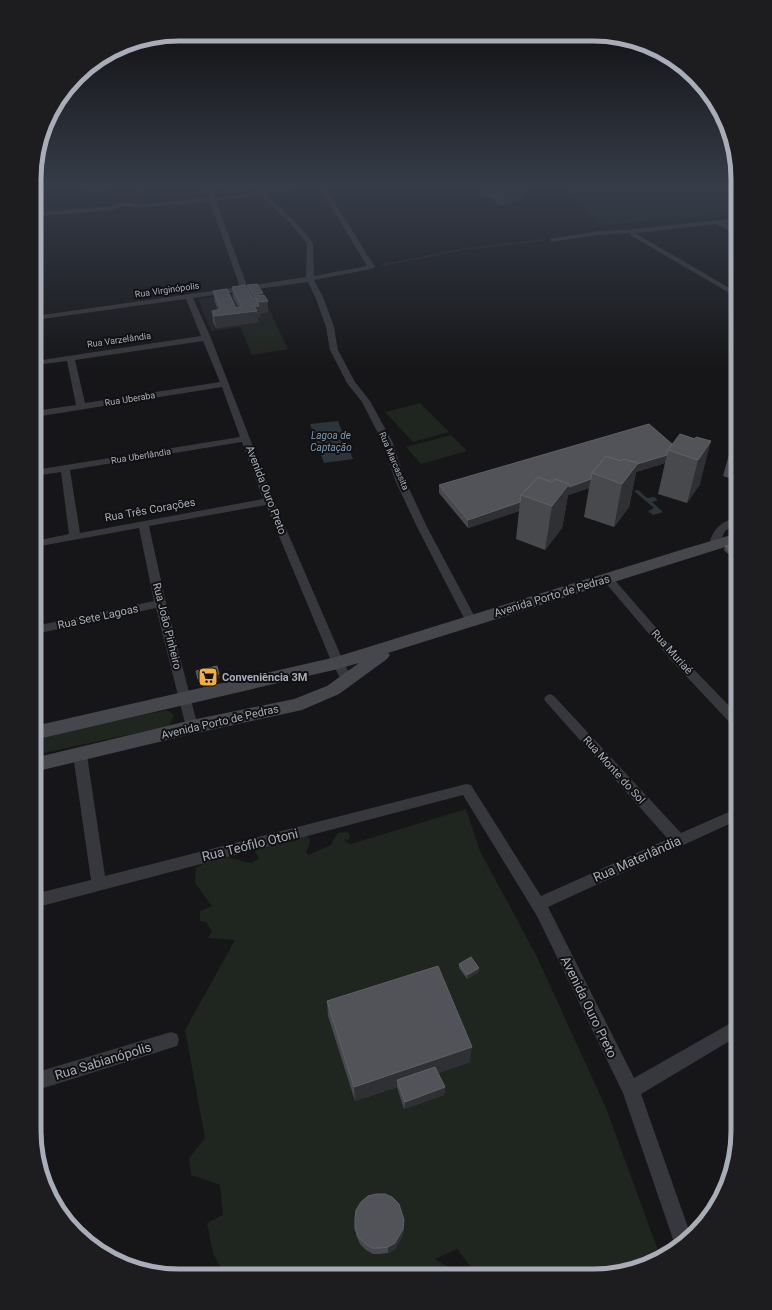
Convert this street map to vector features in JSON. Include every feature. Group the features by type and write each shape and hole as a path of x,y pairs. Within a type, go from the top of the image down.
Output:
{"main road":[{"name":"Avenida Porto de Pedras","path":"41,731 338,663 391,648 470,621 731,540"},
{"name":"Avenida Porto de Pedras","path":"41,763 192,727 296,704 315,698 333,690 391,648"}],"street":[{"path":"230,248 244,289"},
{"path":"310,248 310,279"},
{"path":"359,248 371,267"},
{"path":"655,248 731,292"},
{"name":"Rua Virginópolis","path":"41,317 310,279 371,267"},
{"name":"Rua Marcassita","path":"310,279 320,299 330,326 334,350 351,383 366,400 388,443 400,480 470,621"},
{"name":"Avenida Ouro Preto","path":"189,297 207,338 269,501 338,663 347,680"},
{"name":"Rua Varzelândia","path":"41,362 207,338"},
{"path":"71,358 81,406"},
{"name":"Rua Uberaba","path":"41,413 225,384"},
{"name":"Rua Uberlândia","path":"41,472 246,439"},
{"path":"65,468 75,536"},
{"name":"Rua Três Corações","path":"41,543 269,501"},
{"name":"Rua João Pinheiro","path":"144,523 160,604 186,699 192,727"},
{"path":"714,545 716,533 723,527 731,523"},
{"name":"Rua Muriaé","path":"608,579 676,657 731,716"},
{"name":"Rua Sete Lagoas","path":"41,629 160,604"},
{"name":"Rua Monte do Sol","path":"550,700 678,840"},
{"path":"80,755 100,884"},
{"name":"Avenida Ouro Preto","path":"466,789 538,904 631,1090 681,1237"},
{"name":"Rua Teófilo Otoni","path":"41,899 466,789"},
{"name":"Rua Materlândia","path":"538,904 731,817"},
{"path":"631,1090 731,1031"},
{"name":"Rua Sabianópolis","path":"41,1080 172,1040"}],"path":[{"path":"371,267 473,248"}],"shaded area":[{"path":"260,290 288,349 252,355 240,327 211,331 198,299"},
{"path":"275,323 285,347 252,351 242,328"},
{"path":"420,403 449,432 413,442 385,412"},
{"path":"451,435 467,451 421,464 406,447"},
{"path":"167,710 174,715 169,726 41,753 41,737"},
{"path":"466,809 480,851 537,957 606,1108 659,1252 637,1262 602,1269 473,1269 457,1249 435,1259 448,1267 448,1269 221,1269 213,1253 207,1223 223,1215 220,1185 191,1175 189,1158 205,1138 185,1030 235,940 208,938 212,931 206,922 200,921 200,911 212,906 195,883 196,868 220,858 232,858 251,863 259,859 255,852 259,845 304,834 310,839 306,852 308,855 331,845 338,833 347,832 350,835 349,840 344,839 347,843 351,844"}],"water":[{"name":"Lagoa de Captação","path":"338,421 353,459 324,463 310,424"},
{"path":"638,490 647,498 654,497 658,500 652,502 663,512 653,515 648,511 654,508 634,491"}],"building":[{"path":"257,284 263,293 257,294 259,296 264,295 268,301 259,302 247,285"},
{"path":"245,285 253,299 256,298 259,306 254,306 257,311 214,316 212,311 221,309 213,291 227,289 236,308 242,307 232,287"},
{"path":"649,424 672,444 667,455 637,464 638,463 623,459 621,461 606,456 592,473 591,479 569,487 569,484 555,479 552,482 538,477 521,495 520,502 468,520 439,485"},
{"path":"680,434 695,439 696,437 711,441 698,460 668,450"},
{"path":"606,456 621,461 623,459 638,463 622,484 592,473"},
{"path":"538,477 552,482 555,479 569,484 552,506 521,495"},
{"path":"731,544 731,552 725,546"},
{"path":"217,666 219,674 198,679 196,671"},
{"path":"471,957 479,968 467,975 459,964"},
{"path":"438,966 472,1047 354,1087 327,1001"},
{"path":"435,1067 445,1087 405,1102 397,1080"},
{"path":"385,1194 392,1197 399,1204 404,1220 403,1229 395,1243 388,1247 372,1248 359,1238 355,1229 356,1210 361,1202 368,1196"}],"place":[{"name":"Conveniência 3M","path":"208,677"}]}
